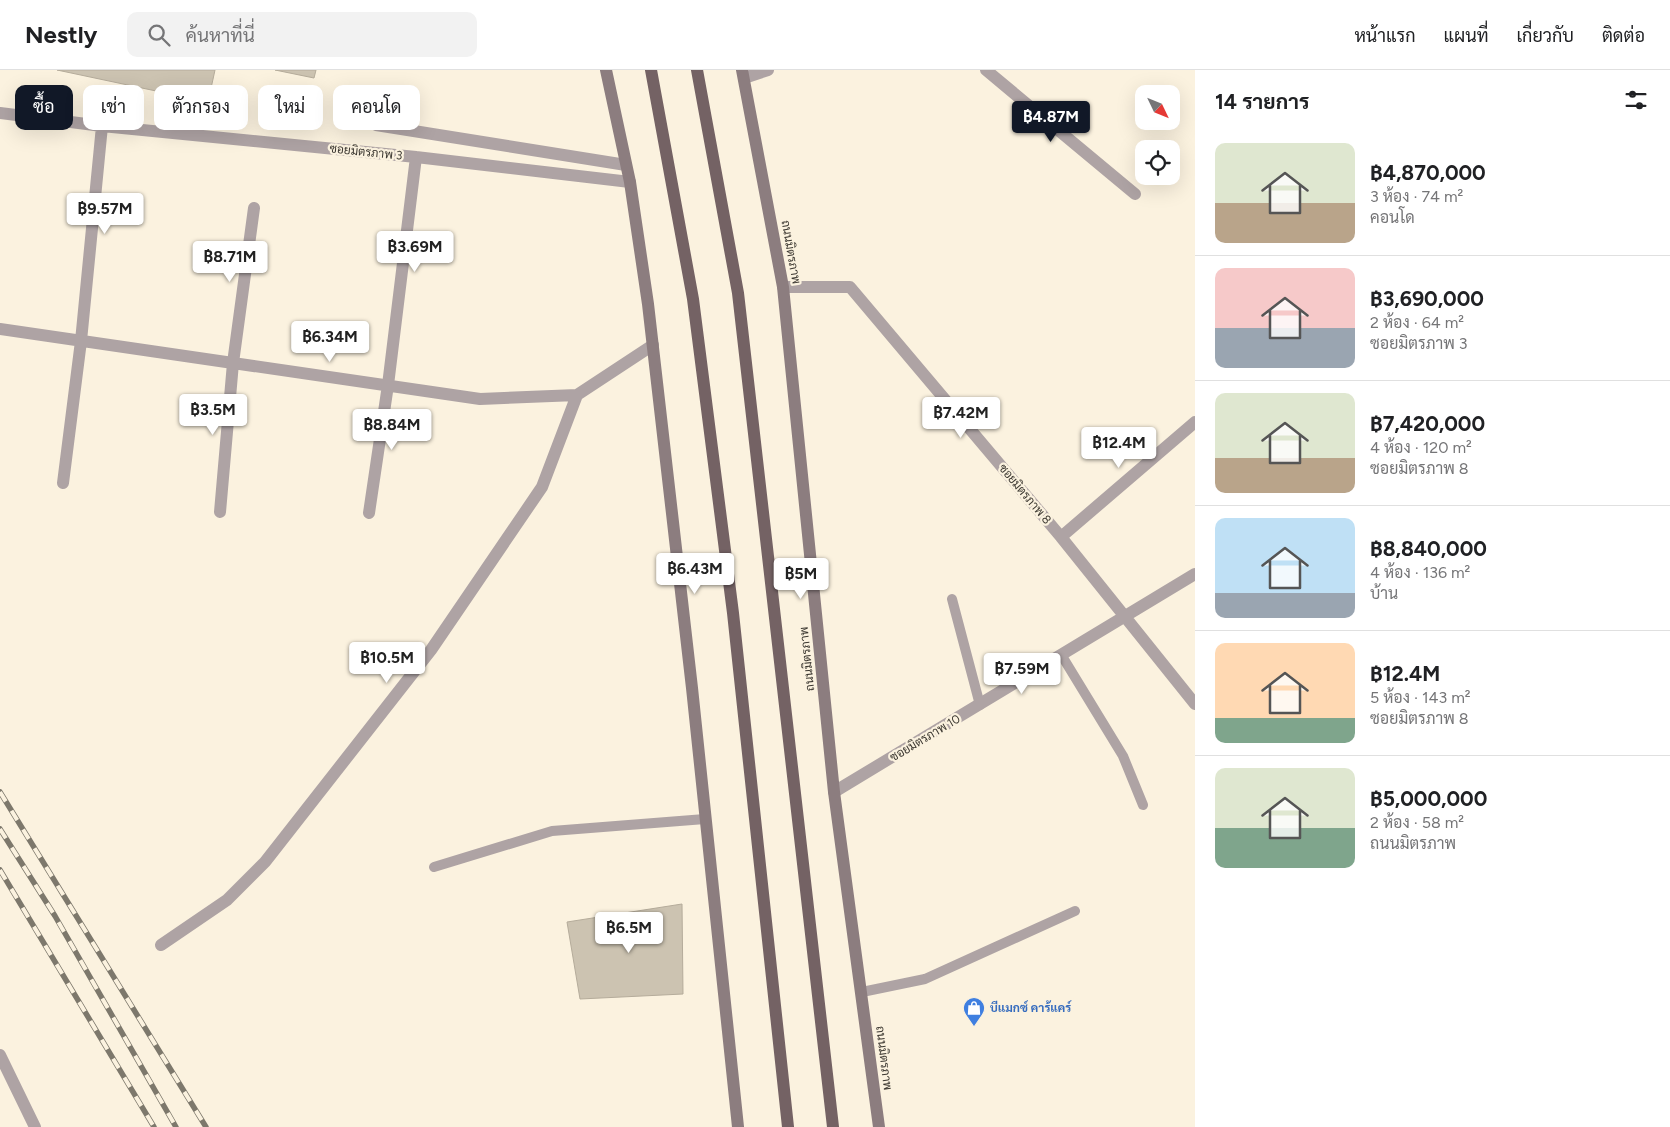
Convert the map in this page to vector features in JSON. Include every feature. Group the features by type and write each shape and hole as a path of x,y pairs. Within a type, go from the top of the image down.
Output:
{"main road":[{"path":"606,70 630,182 653,346 692,688 704,819 738,1127"},
{"path":"651,70 694,299 733,613 788,1127"},
{"path":"696,70 738,293 833,1127"},
{"name":"ถนนมิตรภาพ","path":"743,74 784,287 834,792 879,1127"}],"street":[{"path":"743,74 768,70"},
{"path":"986,70 1135,194"},
{"name":"ซอยมิตรภาพ 3","path":"0,113 83,124"},
{"path":"63,483 81,341 102,130"},
{"name":"ซอยมิตรภาพ 3","path":"143,130 416,157 630,182"},
{"path":"407,130 626,165"},
{"path":"369,513 388,385 416,157"},
{"path":"220,512 233,363 254,208"},
{"name":"ซอยมิตรภาพ 8","path":"784,287 850,287 1061,537 1195,704"},
{"path":"0,329 480,399 577,395 653,346"},
{"path":"161,945 226,900 265,862 431,650 542,487 577,395"},
{"path":"1061,537 1195,422"},
{"name":"ซอยมิตรภาพ 10","path":"834,792 1195,574"},
{"path":"0,1055 35,1127"}],"lane":[{"path":"952,599 980,705"},
{"path":"1062,656 1123,756 1143,805"},
{"path":"434,867 552,830 704,819"},
{"path":"862,992 925,979 1075,911"}],"building":[{"path":"57,70 215,70 212,85 154,85 154,91 144,88 144,85 128,85"},
{"path":"275,70 316,70 314,78"},
{"path":"682,904 683,994 580,999 567,922"}],"railway":[{"path":"0,792 206,1127"},
{"path":"0,829 55,916 176,1127"},
{"path":"0,870 154,1127"}],"place":[{"name":"บีแมกซ์ คาร้แคร์","path":"974,1027"}]}
